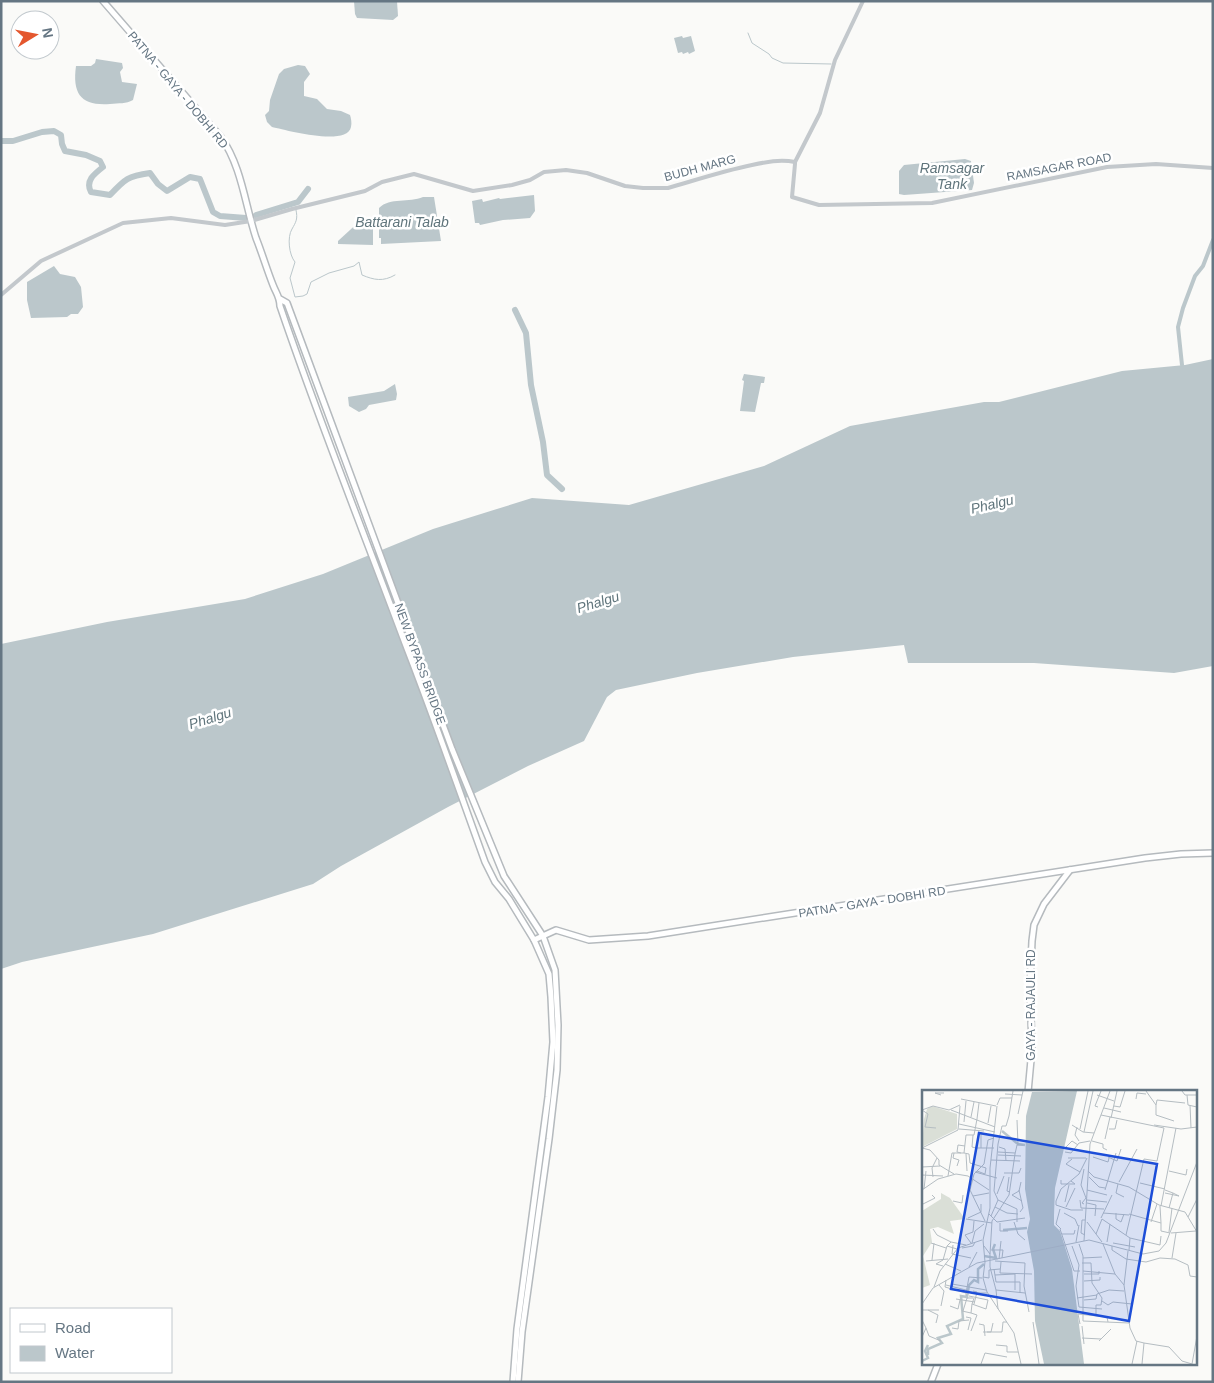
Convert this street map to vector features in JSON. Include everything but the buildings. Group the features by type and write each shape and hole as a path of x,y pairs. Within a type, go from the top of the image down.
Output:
{"main road":[{"name":"PATNA - GAYA - DOBHI RD","path":"103,1 226,144 234,160 251,221 273,286 280,299"},
{"name":"NEW BYPASS BRIDGE","path":"513,1382 517,1329 548,1098 553,1042 549,974 534,940 509,898 495,882 485,862 296,353 280,306 280,299 287,303 476,809 504,876 543,936 555,970 558,1025 557,1070 522,1332 518,1382"},
{"name":"PATNA - GAYA - DOBHI RD","path":"534,940 556,930 589,940 648,936 1163,856 1213,853"},
{"name":"GAYA - RAJAULI RD","path":"1028,1090 1032,1050 1030,993 1034,925 1044,904 1070,870"},
{"path":"931,1382 937,1366"}],"street":[{"path":"795,163 820,113 835,60 863,1"},
{"name":"BUDH MARG","path":"1,295 41,261 123,224 171,218 225,225 251,221 365,191 382,182 414,174 474,191 512,185 530,180 544,172 566,170 587,173 625,186 662,189 720,172 765,162 795,163"},
{"name":"RAMSAGAR ROAD","path":"795,163 792,196 819,205 932,203 1107,167 1156,164 1213,168"}],"water":[{"path":"354,1 397,1 398,16 393,20 357,18"},
{"path":"682,36 683,38 691,36 695,51 689,54 688,52 678,53 674,38"},
{"path":"96,59 122,63 123,68 120,72 122,82 137,84 133,100 122,103 100,104 86,101 81,97 76,84 76,66 91,66 95,63"},
{"path":"298,65 305,66 310,74 304,82 304,96 317,99 327,109 341,111 350,115 351,127 347,133 339,136 315,136 272,127 267,122 265,115 269,111 270,100 279,74 284,69"},
{"name":"Ramsagar Tank","path":"965,159 971,161 974,183 972,190 899,194 899,171 904,165"},
{"path":"534,195 535,211 530,218 503,220 480,225 475,223 472,201 482,199 483,202 499,198"},
{"name":"Battarani Talab","path":"434,197 441,241 381,244 381,238 379,238 379,208 389,202"},
{"path":"362,219 373,222 373,245 338,244 338,241"},
{"path":"54,266 60,274 75,277 81,287 83,307 78,314 71,314 67,317 31,318 27,300 27,282"},
{"name":"Phalgu","path":"1213,359 1213,666 1174,673 1034,663 908,663 904,645 793,657 697,673 616,690 607,697 584,741 528,766 448,807 341,866 313,884 153,934 22,962 1,969 1,644 107,622 245,599 323,574 433,529 532,498 629,505 764,466 850,426 984,402 999,402 1122,371 1185,365"},
{"path":"744,374 765,377 764,383 761,383 755,412 740,411"},
{"path":"395,384 396,400 369,405 366,409 359,412 349,406 348,397 384,391"}],"waterway":[{"path":"748,33 752,43 772,58 783,63 831,64"},
{"path":"1,141 13,141 42,132 54,131 61,135 65,151 86,155 100,161 103,167 90,181 89,188 91,192 110,195 127,179 150,173 158,184 167,191 190,177 200,179 213,212 220,216 246,218"},
{"path":"256,215 298,202 308,189"},
{"path":"296,210 297,216 290,232 289,241 291,255 295,262 290,278 295,297 307,294 311,282 329,273 354,266 359,262 362,275 366,277 382,279 395,275"},
{"path":"1182,365 1178,327 1195,276 1203,266 1213,240"},
{"path":"515,310 526,333 531,385 543,442 547,475 562,489"}]}
